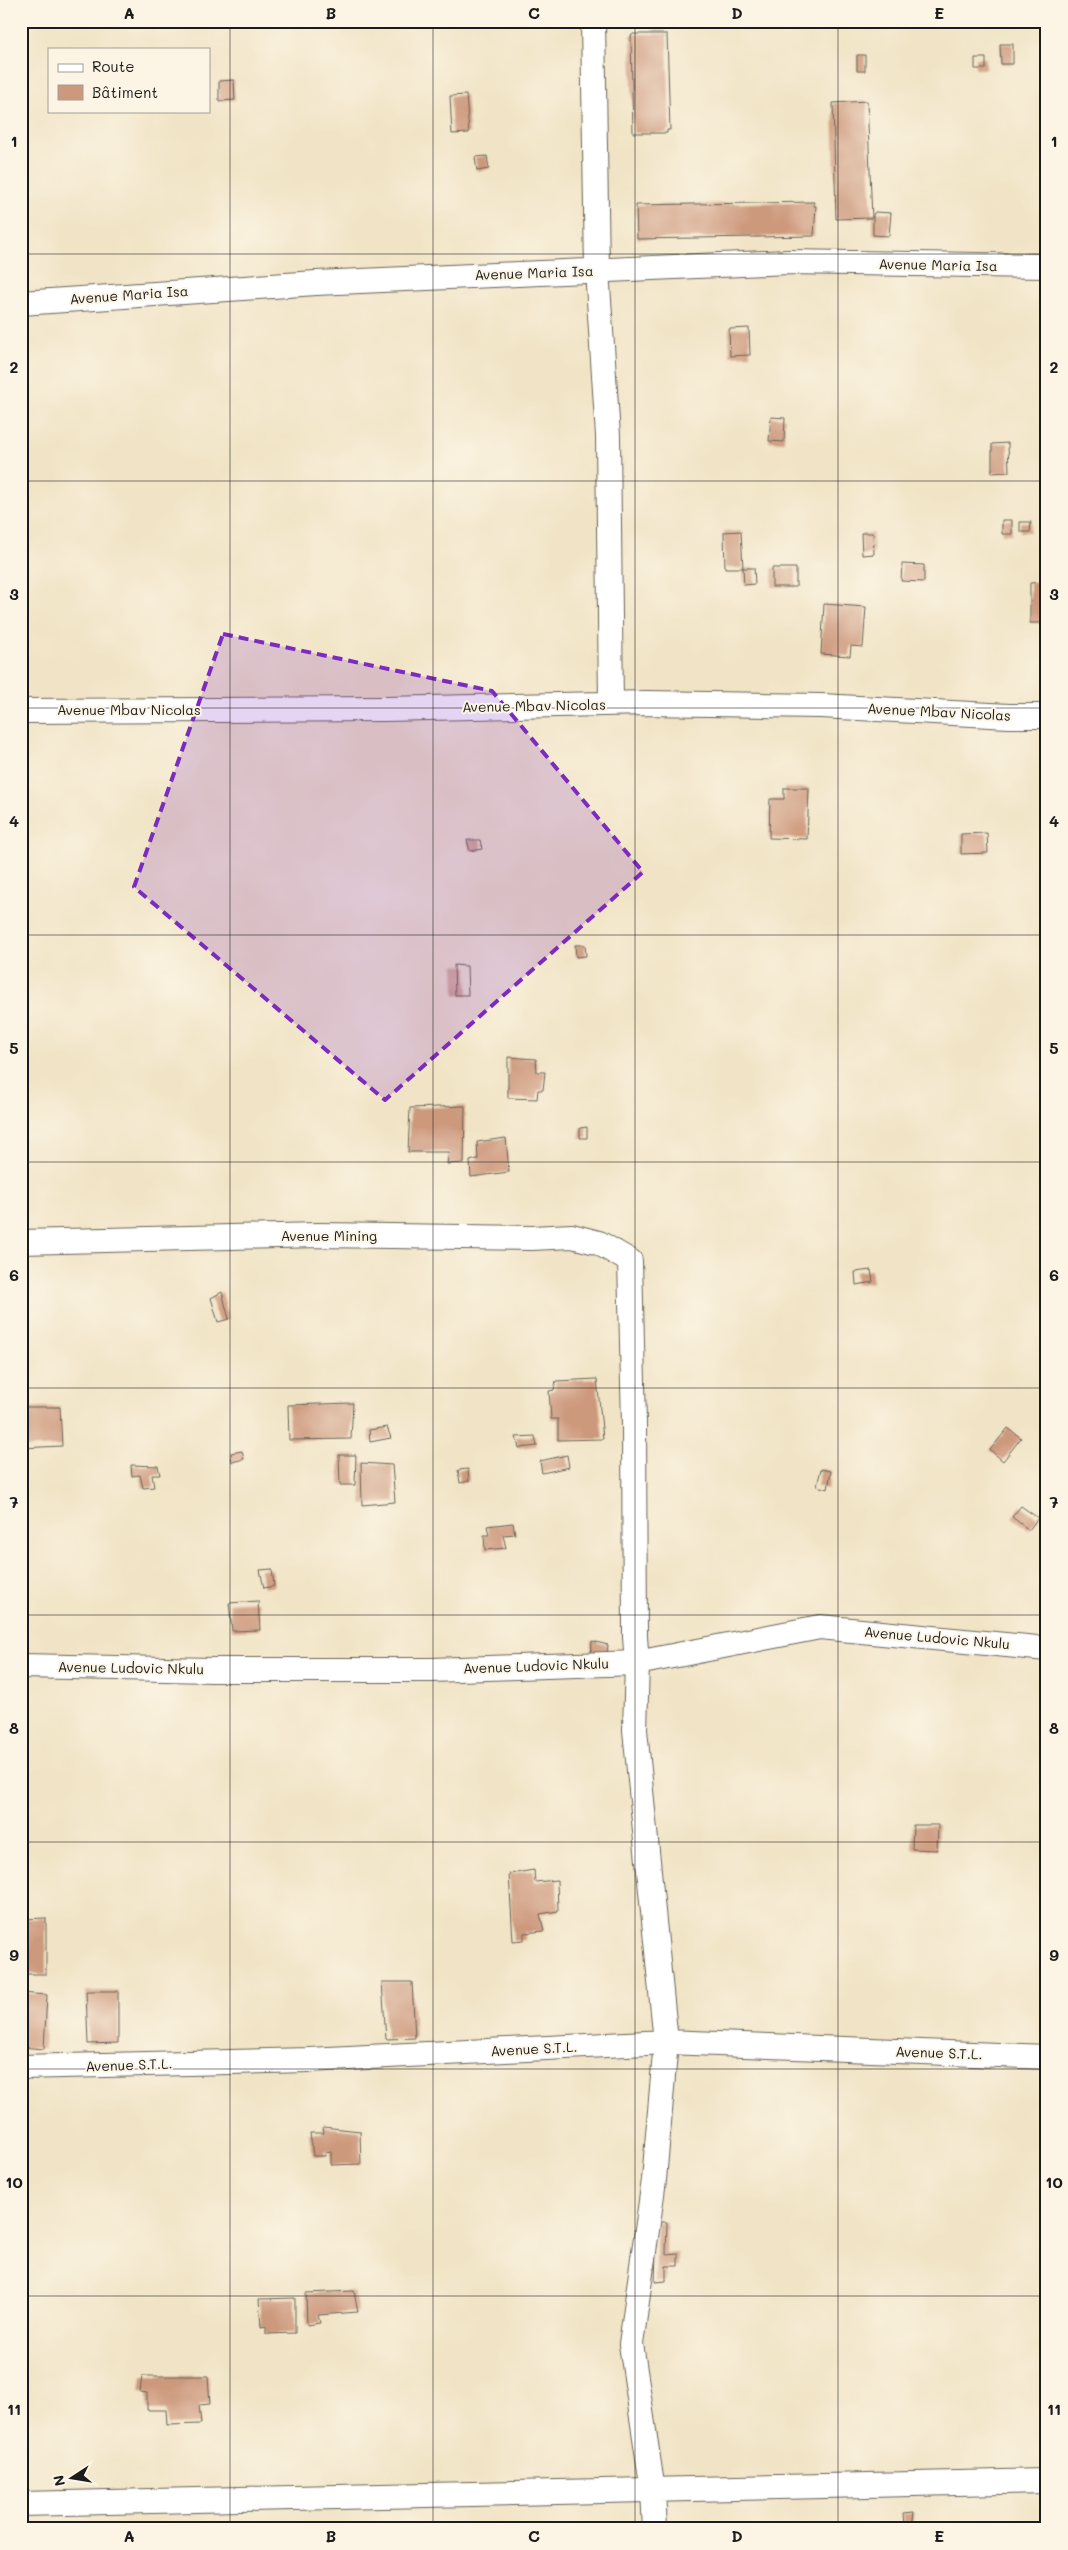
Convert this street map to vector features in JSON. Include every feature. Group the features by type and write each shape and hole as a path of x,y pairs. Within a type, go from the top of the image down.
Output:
{"street":[{"path":"593,21 597,270 608,436 611,704"},
{"name":"Avenue Maria Isa","path":"21,303 316,282 788,262 1047,266"},
{"name":"Avenue Mbav Nicolas","path":"21,711 375,709 611,704 821,706 1008,716 1047,716"},
{"name":"Avenue Mining","path":"21,1242 319,1234 532,1238 572,1236 600,1243 630,1261 634,1424 634,1637 637,1663"},
{"name":"Avenue Ludovic Nkulu","path":"21,1666 212,1670 431,1670 637,1663 820,1627 1047,1649"},
{"path":"637,1663 635,1730 666,2042 654,2180 631,2344 653,2491 655,2529"},
{"name":"Avenue S.T.L.","path":"21,2068 309,2060 666,2042 1047,2057"},
{"path":"21,2504 1047,2481"}],"highlighted area":[{"path":"223,634 492,691 643,872 385,1100 134,887"}],"building":[{"path":"885,21 899,21 899,27 885,27"},
{"path":"633,34 667,34 670,130 667,130 667,133 633,133 631,36"},
{"path":"1000,44 1013,44 1013,64 1001,64"},
{"path":"857,55 865,55 865,71 857,71"},
{"path":"975,58 986,58 986,69 975,69"},
{"path":"234,80 235,100 219,101 219,81"},
{"path":"466,95 469,133 452,134 450,96"},
{"path":"867,101 872,218 836,219 833,103"},
{"path":"487,156 489,169 477,171 475,157"},
{"path":"814,202 814,206 816,206 814,236 637,239 636,205"},
{"path":"875,212 891,213 889,236 873,235 873,215"},
{"path":"749,328 750,355 730,356 729,329"},
{"path":"771,417 785,418 784,442 769,441"},
{"path":"1008,443 1009,472 992,473 992,444"},
{"path":"1002,520 1012,520 1012,534 1002,534"},
{"path":"1020,522 1031,522 1030,532 1020,532"},
{"path":"741,531 743,568 725,568 724,532"},
{"path":"861,533 873,533 874,554 862,555"},
{"path":"902,564 924,565 924,582 901,581"},
{"path":"743,568 754,568 755,584 744,585"},
{"path":"772,568 796,568 796,587 772,587"},
{"path":"1047,582 1047,623 1030,623 1030,583"},
{"path":"824,604 866,607 863,647 851,646 850,656 821,654"},
{"path":"784,788 809,788 807,839 769,838 770,799 784,799"},
{"path":"987,833 988,853 961,854 961,834"},
{"path":"467,840 480,840 482,849 470,851"},
{"path":"575,945 585,945 586,956 576,957"},
{"path":"454,965 467,966 468,995 455,995"},
{"path":"508,1057 536,1059 537,1072 545,1072 543,1090 538,1090 537,1099 508,1098"},
{"path":"465,1106 464,1163 447,1164 449,1152 408,1152 410,1108"},
{"path":"587,1127 587,1138 580,1138 580,1128"},
{"path":"506,1138 509,1172 471,1177 470,1161 478,1159 477,1142"},
{"path":"1043,1236 1047,1236 1047,1248 1043,1248"},
{"path":"871,1270 873,1282 856,1285 855,1272"},
{"path":"222,1292 229,1319 218,1322 211,1298"},
{"path":"597,1379 603,1439 558,1440 558,1419 551,1419 549,1391 554,1390 556,1381"},
{"path":"353,1403 351,1439 289,1440 288,1405"},
{"path":"21,1407 60,1407 62,1446 21,1448"},
{"path":"387,1427 391,1438 370,1442 369,1430"},
{"path":"1008,1428 1021,1438 1003,1461 990,1450"},
{"path":"535,1436 537,1446 519,1448 516,1437"},
{"path":"242,1451 244,1459 232,1462 231,1453"},
{"path":"339,1455 356,1455 355,1485 340,1485"},
{"path":"567,1455 569,1467 542,1473 540,1461"},
{"path":"361,1463 392,1465 395,1502 362,1505"},
{"path":"131,1465 158,1466 160,1475 152,1475 154,1487 143,1488 140,1475 132,1476"},
{"path":"468,1469 469,1481 460,1483 458,1470"},
{"path":"821,1469 831,1471 828,1489 817,1486"},
{"path":"1021,1506 1038,1518 1029,1530 1012,1517"},
{"path":"513,1523 515,1534 503,1535 506,1548 485,1550 484,1535 489,1535 487,1526"},
{"path":"272,1569 274,1586 264,1588 260,1570"},
{"path":"258,1601 260,1630 232,1631 229,1603"},
{"path":"592,1641 608,1645 606,1662 591,1660"},
{"path":"913,1825 938,1825 937,1850 912,1849"},
{"path":"534,1870 535,1882 557,1880 558,1911 540,1914 544,1931 524,1933 524,1940 513,1941 509,1874"},
{"path":"46,1918 46,1974 21,1974 21,1919"},
{"path":"382,1982 412,1982 415,2038 386,2039"},
{"path":"86,1991 118,1991 118,2043 88,2044"},
{"path":"21,1993 47,1995 44,2049 21,2047"},
{"path":"323,2127 360,2131 361,2164 331,2165 331,2151 325,2152 325,2156 313,2156 310,2133 324,2133"},
{"path":"657,2222 667,2222 666,2254 678,2253 678,2266 666,2266 666,2281 655,2282"},
{"path":"354,2291 358,2312 318,2315 320,2323 307,2325 306,2293"},
{"path":"295,2298 295,2333 266,2334 266,2326 261,2327 259,2299"},
{"path":"142,2376 208,2376 210,2404 199,2405 201,2424 167,2425 166,2410 147,2410 147,2393 140,2392"},
{"path":"914,2512 912,2527 904,2526 903,2513"}]}
